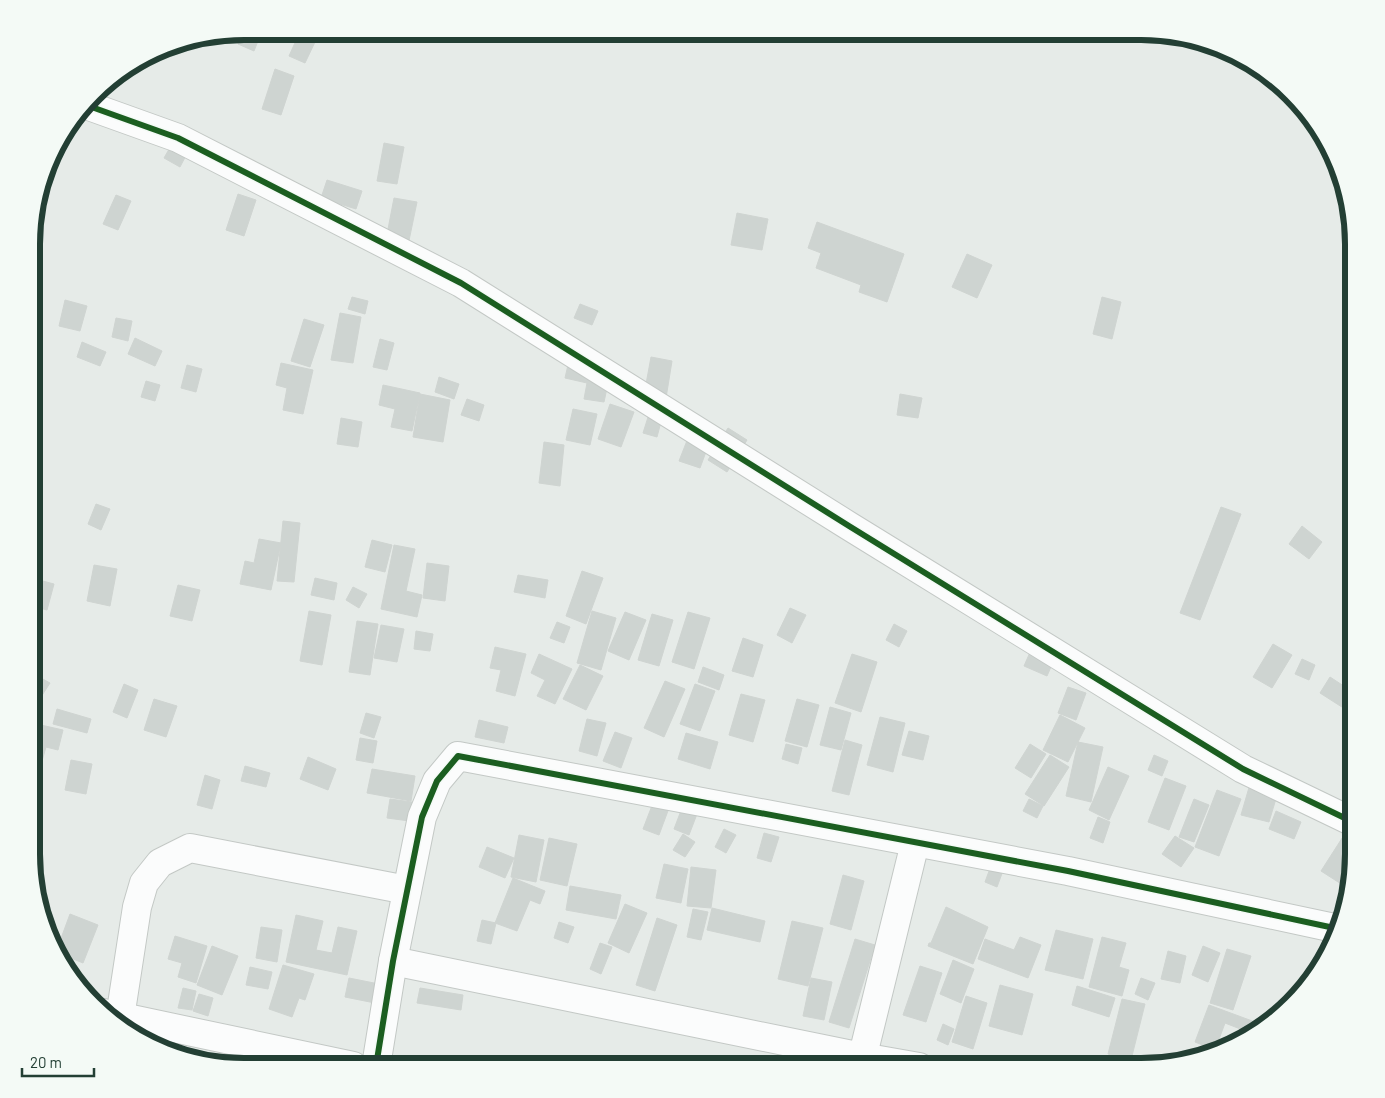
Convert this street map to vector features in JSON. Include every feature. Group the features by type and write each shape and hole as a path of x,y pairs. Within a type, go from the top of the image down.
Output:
{"street":[{"path":"93,107 178,138 461,283 849,526 1243,769 1345,818"},
{"path":"377,1058 392,961 422,817 437,781 458,756 1068,871 1332,927"},
{"path":"862,1058 915,843"},
{"path":"115,1012 137,907 144,883 160,863 190,848 407,890"},
{"path":"392,961 842,1058"},
{"path":"125,1020 313,1058"}],"building":[{"path":"239,40 258,40 254,51 238,44"},
{"path":"296,40 311,40 315,42 305,63 289,56"},
{"path":"275,69 294,76 281,115 262,109"},
{"path":"179,132 194,140 180,167 164,158"},
{"path":"384,143 404,147 397,184 377,181"},
{"path":"327,180 362,191 356,209 321,198"},
{"path":"238,194 256,200 244,236 226,230"},
{"path":"116,195 131,201 118,230 103,224"},
{"path":"394,198 417,202 405,260 383,255"},
{"path":"737,213 768,219 762,250 731,245"},
{"path":"817,222 904,254 887,302 859,292 861,285 816,268 821,253 808,248"},
{"path":"967,254 992,265 977,298 952,287"},
{"path":"352,297 368,301 365,314 348,309"},
{"path":"1102,297 1121,302 1112,339 1093,334"},
{"path":"65,300 87,306 80,331 59,326"},
{"path":"580,304 598,311 592,325 574,318"},
{"path":"340,313 361,317 353,363 331,360"},
{"path":"116,318 132,321 128,341 112,337"},
{"path":"304,319 324,325 310,367 291,361"},
{"path":"135,338 162,351 155,366 128,354"},
{"path":"380,339 394,343 387,370 373,367"},
{"path":"82,342 106,352 100,366 77,357"},
{"path":"570,356 612,365 604,402 584,399 587,383 565,378"},
{"path":"651,357 672,361 666,398 644,395"},
{"path":"281,363 313,370 303,414 283,410 287,388 276,385"},
{"path":"187,365 202,369 196,392 181,388"},
{"path":"439,377 459,384 454,399 435,392"},
{"path":"146,381 160,385 155,401 141,397"},
{"path":"383,385 420,393 412,431 391,427 395,409 379,405"},
{"path":"420,394 450,400 443,442 413,437"},
{"path":"900,394 922,398 918,418 897,415"},
{"path":"467,399 484,405 479,421 461,415"},
{"path":"610,404 634,412 621,447 598,439"},
{"path":"573,409 597,414 590,445 566,440"},
{"path":"649,414 662,418 657,437 643,433"},
{"path":"341,418 362,422 358,447 337,444"},
{"path":"728,428 747,440 727,472 708,460"},
{"path":"690,433 710,441 700,468 679,461"},
{"path":"544,442 564,445 560,486 539,483"},
{"path":"96,504 110,509 101,530 88,524"},
{"path":"1221,507 1241,514 1200,620 1180,613"},
{"path":"283,521 300,523 294,582 277,581"},
{"path":"1302,526 1322,542 1309,559 1289,544"},
{"path":"259,539 281,543 271,590 240,584 245,561 254,563"},
{"path":"372,540 392,545 385,572 365,567"},
{"path":"394,545 415,549 406,591 422,595 417,617 381,609"},
{"path":"427,563 449,566 445,601 423,598"},
{"path":"94,565 117,569 110,606 87,601"},
{"path":"582,571 603,578 586,624 566,616"},
{"path":"518,575 548,580 545,598 514,592"},
{"path":"315,578 337,583 334,600 311,595"},
{"path":"40,580 54,584 47,610 40,608"},
{"path":"178,585 200,590 192,621 170,616"},
{"path":"353,587 367,594 359,608 346,600"},
{"path":"790,608 806,615 792,643 777,635"},
{"path":"309,611 331,615 322,665 300,661"},
{"path":"592,611 616,618 601,670 577,663"},
{"path":"625,612 646,620 629,660 608,651"},
{"path":"688,612 710,618 694,669 672,662"},
{"path":"652,614 673,620 659,666 638,660"},
{"path":"357,621 378,624 370,675 349,672"},
{"path":"557,622 570,627 564,643 550,638"},
{"path":"894,624 907,631 899,647 886,640"},
{"path":"381,625 404,629 397,662 374,658"},
{"path":"416,631 433,634 430,651 414,649"},
{"path":"743,638 763,645 753,677 732,671"},
{"path":"1273,644 1292,655 1272,688 1253,677"},
{"path":"495,647 526,654 515,696 496,691 501,670 490,668"},
{"path":"1031,650 1054,660 1047,676 1024,666"},
{"path":"539,654 572,669 555,704 537,696 545,680 531,673"},
{"path":"852,654 877,662 861,712 835,703"},
{"path":"1302,659 1315,665 1309,680 1295,674"},
{"path":"580,665 603,676 586,710 563,699"},
{"path":"703,667 724,675 719,690 698,682"},
{"path":"40,677 50,683 40,699"},
{"path":"1330,677 1345,687 1345,709 1320,693"},
{"path":"665,681 685,689 664,737 644,728"},
{"path":"124,684 138,690 127,718 113,712"},
{"path":"695,684 715,691 700,731 680,724"},
{"path":"1068,687 1086,693 1076,720 1058,713"},
{"path":"741,694 765,700 753,742 729,735"},
{"path":"154,699 177,706 166,737 144,730"},
{"path":"797,699 819,705 807,747 785,741"},
{"path":"830,707 851,713 841,750 820,745"},
{"path":"57,709 91,719 87,733 53,724"},
{"path":"366,713 381,717 374,738 360,733"},
{"path":"1060,715 1085,728 1068,762 1043,750"},
{"path":"880,717 905,723 893,772 867,765"},
{"path":"587,719 606,723 597,756 579,751"},
{"path":"479,720 508,727 504,743 475,737"},
{"path":"40,725 63,730 58,750 46,747 42,761 40,761"},
{"path":"909,731 929,736 923,760 902,755"},
{"path":"615,732 632,738 621,768 603,761"},
{"path":"686,733 718,742 710,769 678,759"},
{"path":"360,738 377,741 373,763 356,760"},
{"path":"845,740 862,745 849,795 832,791"},
{"path":"1078,742 1103,747 1091,802 1066,796"},
{"path":"786,744 802,748 798,764 782,759"},
{"path":"1030,744 1046,754 1031,778 1015,768"},
{"path":"1050,755 1069,767 1044,806 1025,794"},
{"path":"1154,755 1168,761 1162,776 1148,770"},
{"path":"308,757 336,769 328,790 300,779"},
{"path":"71,760 92,764 86,794 65,790"},
{"path":"245,766 270,773 266,787 241,781"},
{"path":"1108,767 1129,776 1109,820 1089,810"},
{"path":"372,769 415,776 411,801 367,793"},
{"path":"205,775 220,780 212,809 197,805"},
{"path":"1165,778 1186,786 1169,830 1148,822"},
{"path":"1250,784 1278,792 1269,822 1241,815"},
{"path":"1217,790 1241,799 1219,856 1195,847"},
{"path":"390,799 419,803 417,822 387,818"},
{"path":"1029,799 1043,806 1037,818 1023,811"},
{"path":"1194,799 1209,805 1194,842 1179,837"},
{"path":"653,803 669,808 659,835 643,829"},
{"path":"682,808 697,814 689,835 674,829"},
{"path":"1276,811 1301,822 1294,839 1269,829"},
{"path":"1098,817 1110,822 1103,843 1090,838"},
{"path":"724,829 736,835 726,853 715,847"},
{"path":"764,833 779,837 771,862 757,858"},
{"path":"683,834 695,842 685,857 673,850"},
{"path":"1345,834 1345,868 1342,885 1321,871"},
{"path":"519,835 544,840 536,882 511,877"},
{"path":"1175,836 1194,848 1181,867 1162,854"},
{"path":"549,838 577,844 567,886 540,880"},
{"path":"487,847 514,858 505,878 479,867"},
{"path":"992,863 1004,868 997,887 985,882"},
{"path":"664,864 688,869 681,903 656,898"},
{"path":"691,867 716,870 711,908 687,906"},
{"path":"843,875 864,881 851,930 830,924"},
{"path":"513,878 545,891 540,904 530,900 517,931 495,923"},
{"path":"570,886 621,895 616,919 566,910"},
{"path":"625,904 647,913 629,953 608,943"},
{"path":"946,907 988,927 973,964 928,946"},
{"path":"712,908 765,921 760,942 707,930"},
{"path":"693,909 708,912 701,940 687,937"},
{"path":"70,914 98,925 83,963 67,957 60,942"},
{"path":"296,915 323,921 316,950 332,953 338,927 357,931 347,975 286,962"},
{"path":"657,918 677,925 655,991 636,985"},
{"path":"482,920 496,923 491,944 477,941"},
{"path":"792,921 823,928 808,986 778,979"},
{"path":"559,922 574,927 568,943 554,938"},
{"path":"261,927 282,930 277,962 256,958"},
{"path":"1056,930 1093,939 1083,979 1045,970"},
{"path":"175,936 207,946 196,983 178,977 182,963 168,959"},
{"path":"1020,937 1041,945 1028,978 978,959 985,939 1014,950"},
{"path":"1102,937 1126,943 1119,967 1129,970 1122,996 1089,987"},
{"path":"855,939 875,945 849,1028 829,1022"},
{"path":"600,943 612,947 601,974 590,969"},
{"path":"212,946 238,956 222,995 197,985"},
{"path":"1203,946 1220,953 1208,982 1192,975"},
{"path":"1227,949 1251,956 1233,1010 1210,1003"},
{"path":"1168,951 1186,956 1180,983 1161,979"},
{"path":"953,960 974,969 961,1003 940,994"},
{"path":"283,965 314,974 305,1000 299,998 292,1017 269,1009"},
{"path":"920,966 942,973 926,1022 903,1015"},
{"path":"250,967 272,972 268,989 246,985"},
{"path":"349,978 384,985 380,1004 345,997"},
{"path":"811,978 832,982 824,1020 803,1016"},
{"path":"1141,978 1155,983 1148,1000 1135,994"},
{"path":"1000,985 1033,994 1022,1035 989,1026"},
{"path":"1077,986 1115,998 1109,1017 1072,1005"},
{"path":"183,988 196,991 192,1010 178,1008"},
{"path":"420,988 463,995 461,1010 417,1003"},
{"path":"199,994 213,998 208,1016 193,1011"},
{"path":"966,996 987,1003 973,1049 952,1042"},
{"path":"1122,999 1145,1004 1132,1058 1108,1054"},
{"path":"1209,1005 1255,1022 1244,1030 1225,1023 1217,1044 1207,1047 1195,1042"},
{"path":"943,1024 954,1029 948,1045 937,1040"}],"cycle path":[{"path":"93,107 178,138 461,283 849,526 1243,769 1345,818"},
{"path":"377,1058 393,961 422,817 437,781 458,756 1068,871 1332,927"}]}
